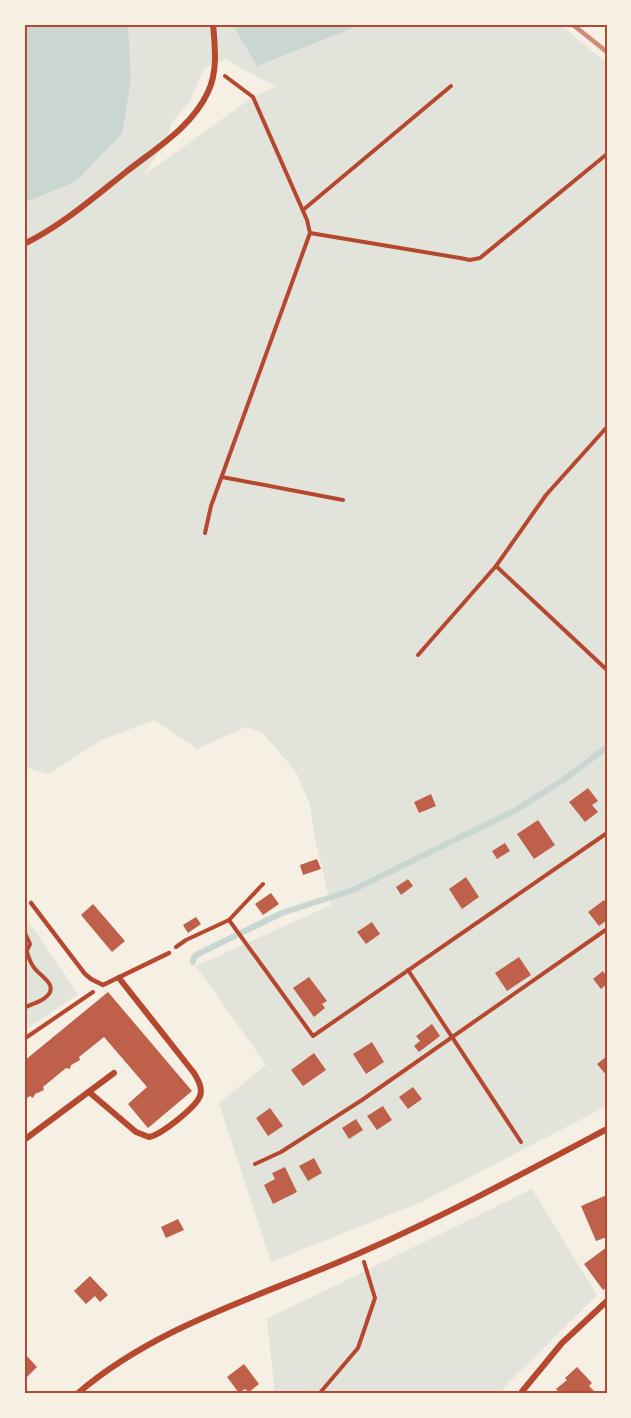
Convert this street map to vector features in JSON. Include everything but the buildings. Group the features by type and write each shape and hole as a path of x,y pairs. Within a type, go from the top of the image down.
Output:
{"street":[{"path":"24,244 68,218 192,117 203,103 215,68 213,24"},
{"path":"89,1092 136,1131 149,1137 160,1133 196,1103 200,1096 200,1082 194,1073 119,978"},
{"path":"24,1140 114,1073"},
{"path":"77,1394 129,1357 172,1333 361,1253 469,1203 607,1129"},
{"path":"520,1394 562,1344 607,1301"}],"lane":[{"path":"31,903 85,974 91,980 103,985 169,953"}],"path":[{"path":"205,533 211,506 310,233 303,210 253,97 215,68"},
{"path":"303,210 451,87"},
{"path":"310,233 470,260 480,258 607,154"},
{"path":"418,655 496,566 546,495 607,427"},
{"path":"222,477 343,500"},
{"path":"496,566 607,668"},
{"path":"229,920 313,1036 607,833"},
{"path":"169,953 186,940 229,920 263,884"},
{"path":"255,1164 315,1131 607,929"},
{"path":"24,931 30,944 26,954 33,967 47,979 50,987 45,998 24,1008"},
{"path":"408,970 521,1142"},
{"path":"24,1039 103,985"},
{"path":"319,1394 358,1348 375,1298 361,1253"}],"shaded area":[{"path":"24,24 128,24 131,79 122,134 75,182 28,201 24,200"},
{"path":"128,24 232,24 257,65 363,24 559,24 607,63 607,1106 422,1202 271,1262 219,1103 266,1065 196,966 331,905 315,839 310,805 296,772 262,732 246,727 197,749 155,720 103,739 48,774 24,767 24,200 28,201 131,79","holes":["225,59 276,87 253,97 144,175 166,141 172,122 189,103 204,68"]},
{"path":"232,24 363,24 257,66"},
{"path":"24,915 78,994 24,1031"},
{"path":"532,1189 597,1295 504,1387 502,1394 275,1394 267,1319"}],"waterway":[{"path":"193,962 194,957 198,954 282,913 353,890 514,811 562,781 607,747"}],"railway":[{"path":"572,24 607,52"}]}
